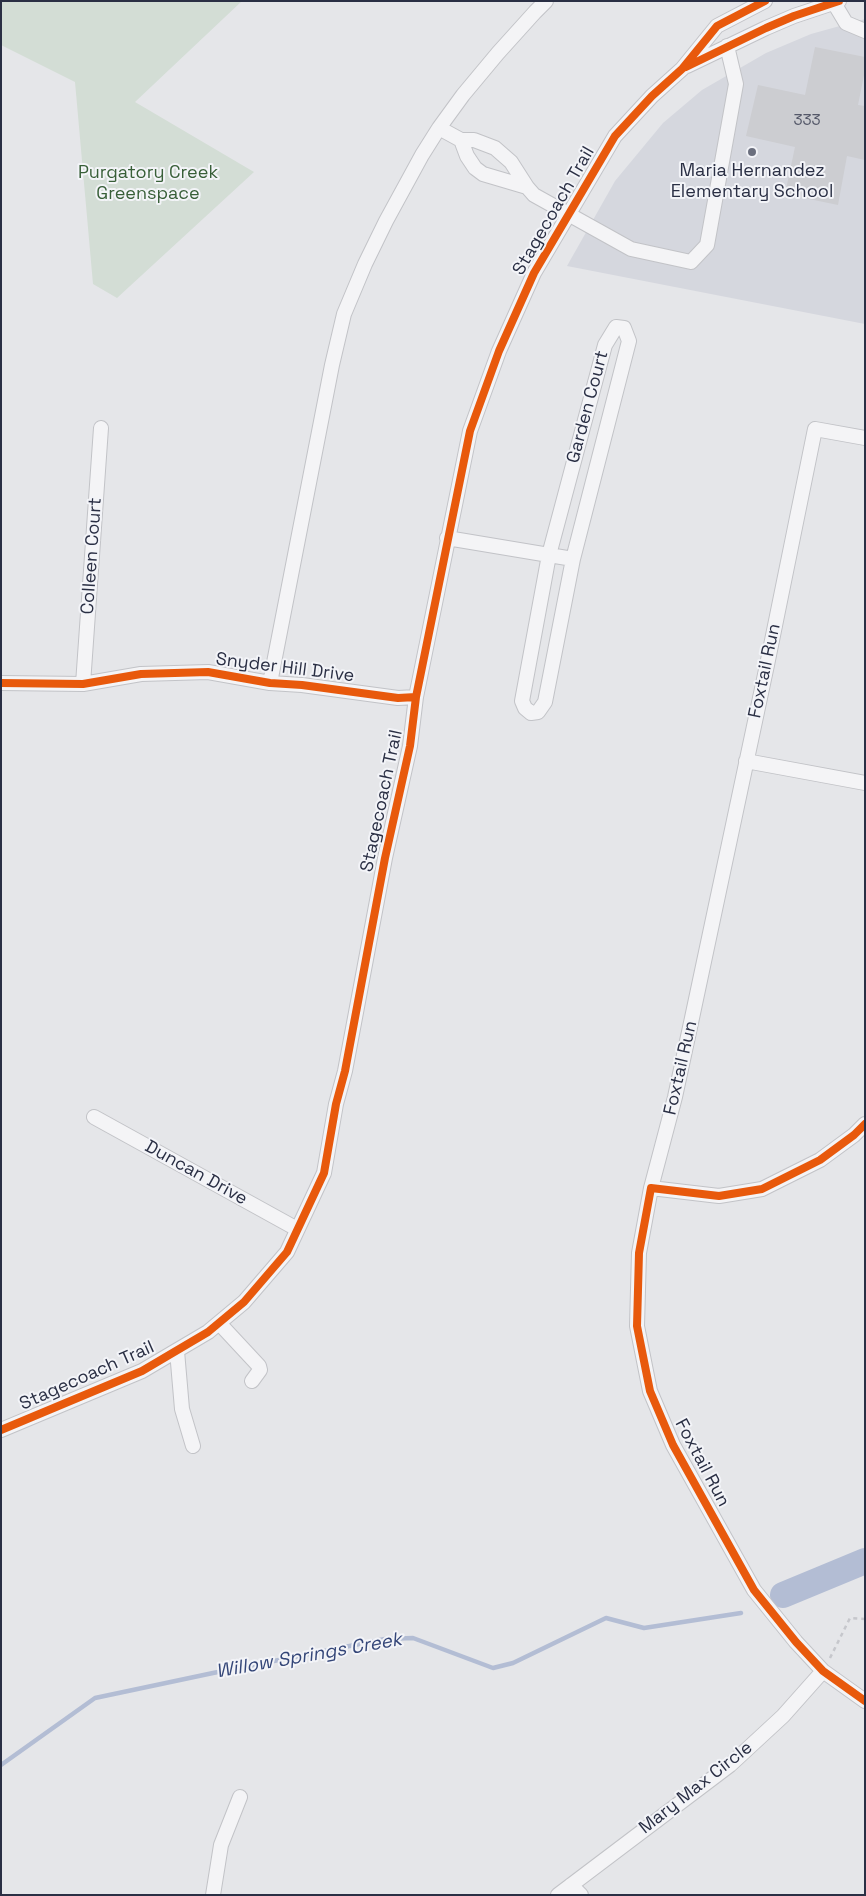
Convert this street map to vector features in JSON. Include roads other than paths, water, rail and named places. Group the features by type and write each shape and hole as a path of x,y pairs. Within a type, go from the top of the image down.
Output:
{"street":[{"path":"270,683 332,365 344,314 386,221 417,163 439,128 498,53 546,1"},
{"name":"Stagecoach Trail","path":"1,1430 142,1371 208,1332 244,1302 287,1252 324,1173 385,858 410,746 416,697 447,538 470,431 499,351 534,273 615,136 652,96 682,69 717,26 765,1"},
{"path":"837,2 846,23 865,31"},
{"name":"Stagecoach Trail","path":"682,69 727,46 794,16 837,2"},
{"path":"439,128 461,140 474,140 500,152 518,170 527,187 534,195 631,249 691,262 707,245 736,84 727,46"},
{"path":"461,140 467,156 475,168 483,174 527,187"},
{"name":"Garden Court","path":"616,327 624,328 629,341 573,559 545,702 538,712 531,713 525,708 522,701 548,554 605,345 616,327"},
{"name":"Colleen Court","path":"83,684 101,428"},
{"name":"Foxtail Run","path":"865,438 815,430 675,1097 651,1188 639,1253 637,1326 650,1391 673,1445 754,1590 796,1642 824,1671 865,1701"},
{"path":"447,538 573,559"},
{"name":"Snyder Hill Drive","path":"1,683 83,684 141,674 208,672 270,683 302,685 398,698 416,697"},
{"path":"746,761 865,783"},
{"name":"Duncan Drive","path":"94,1117 297,1229"},
{"path":"651,1188 719,1196 762,1189 820,1160 854,1135 865,1124"},
{"path":"219,1323 259,1366 260,1370 252,1381"},
{"path":"177,1350 182,1410 193,1446"},
{"name":"Mary Max Circle","path":"558,1895 730,1765 783,1716 824,1671"},
{"path":"213,1895 220,1845 240,1797"},
{"path":"571,1885 581,1895"}],"waterway":[{"name":"Willow Springs Creek","path":"783,1595 865,1561"},
{"name":"Willow Springs Creek","path":"1,1765 95,1698 213,1673 385,1639 413,1638 493,1668 513,1663 606,1618 644,1628 741,1613"}],"place":[{"name":"Maria Hernandez Elementary School","path":"752,152"}],"park label":[{"name":"Purgatory Creek Greenspace","path":"148,183"}]}
